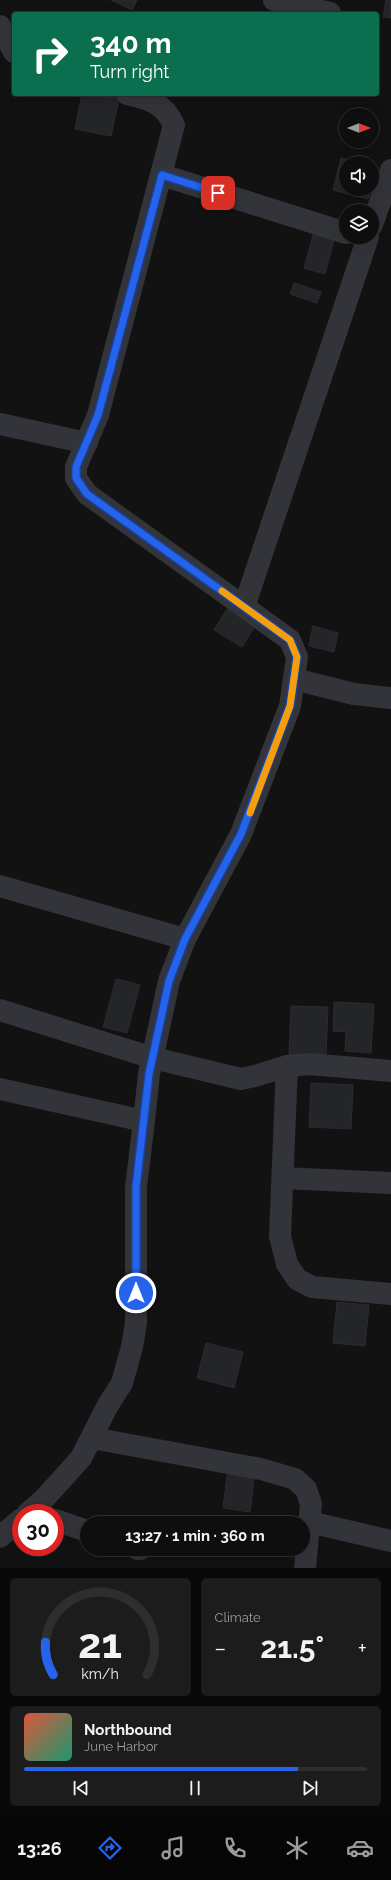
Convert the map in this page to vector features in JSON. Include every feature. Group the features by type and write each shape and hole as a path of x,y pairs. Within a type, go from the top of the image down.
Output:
{"street":[{"path":"274,0 326,12"},
{"path":"0,26 12,48"},
{"path":"39,1504 81,1458 108,1405 122,1383 132,1347 136,1323 136,1187 153,1058 169,981 185,939 241,834 290,706 297,657 290,640 87,494 76,478 76,467 98,415 174,125 169,113 149,99 136,96"},
{"path":"378,204 391,170"},
{"path":"162,175 339,231"},
{"path":"244,607 364,244"},
{"path":"0,424 87,443"},
{"path":"294,679 354,694 391,698"},
{"path":"0,886 185,939"},
{"path":"0,1010 153,1058 240,1079 256,1076 287,1066 309,1064 391,1071"},
{"path":"287,1066 280,1236 282,1250 287,1264 297,1279 312,1287 391,1294"},
{"path":"0,1089 144,1121"},
{"path":"283,1178 391,1183"},
{"path":"92,1438 261,1470 294,1479 306,1489 311,1504 310,1516"},
{"path":"310,1522 391,1540"},
{"path":"64,1523 80,1529"},
{"path":"0,1537 12,1527"},
{"path":"305,1568 306,1556"}],"building":[{"path":"111,0 137,0 132,10"},
{"path":"386,0 391,0 391,18 383,17"},
{"path":"82,96 104,96 119,99 111,136 75,129"},
{"path":"339,166 339,192 333,190"},
{"path":"356,196 369,196 368,199"},
{"path":"315,227 336,233 325,274 304,268"},
{"path":"294,283 321,292 317,303 290,294"},
{"path":"227,609 255,626 242,647 214,630"},
{"path":"313,626 338,633 334,652 309,646"},
{"path":"116,979 140,985 127,1033 103,1027"},
{"path":"334,1002 374,1004 371,1053 345,1051 346,1032 333,1031"},
{"path":"291,1006 328,1007 326,1055 289,1054"},
{"path":"311,1083 353,1085 351,1129 309,1127"},
{"path":"337,1302 369,1305 365,1346 333,1343"},
{"path":"206,1343 243,1352 234,1388 197,1378"},
{"path":"228,1468 255,1471 250,1512 223,1508"}],"slow traffic":[{"path":"222,591 290,640 297,657 290,706 250,813"}],"route":[{"path":"136,1293 136,1187 149,1074 169,981 185,939 241,834 290,706 297,657 290,640 87,494 76,478 76,467 98,415 162,175 218,193"}]}
